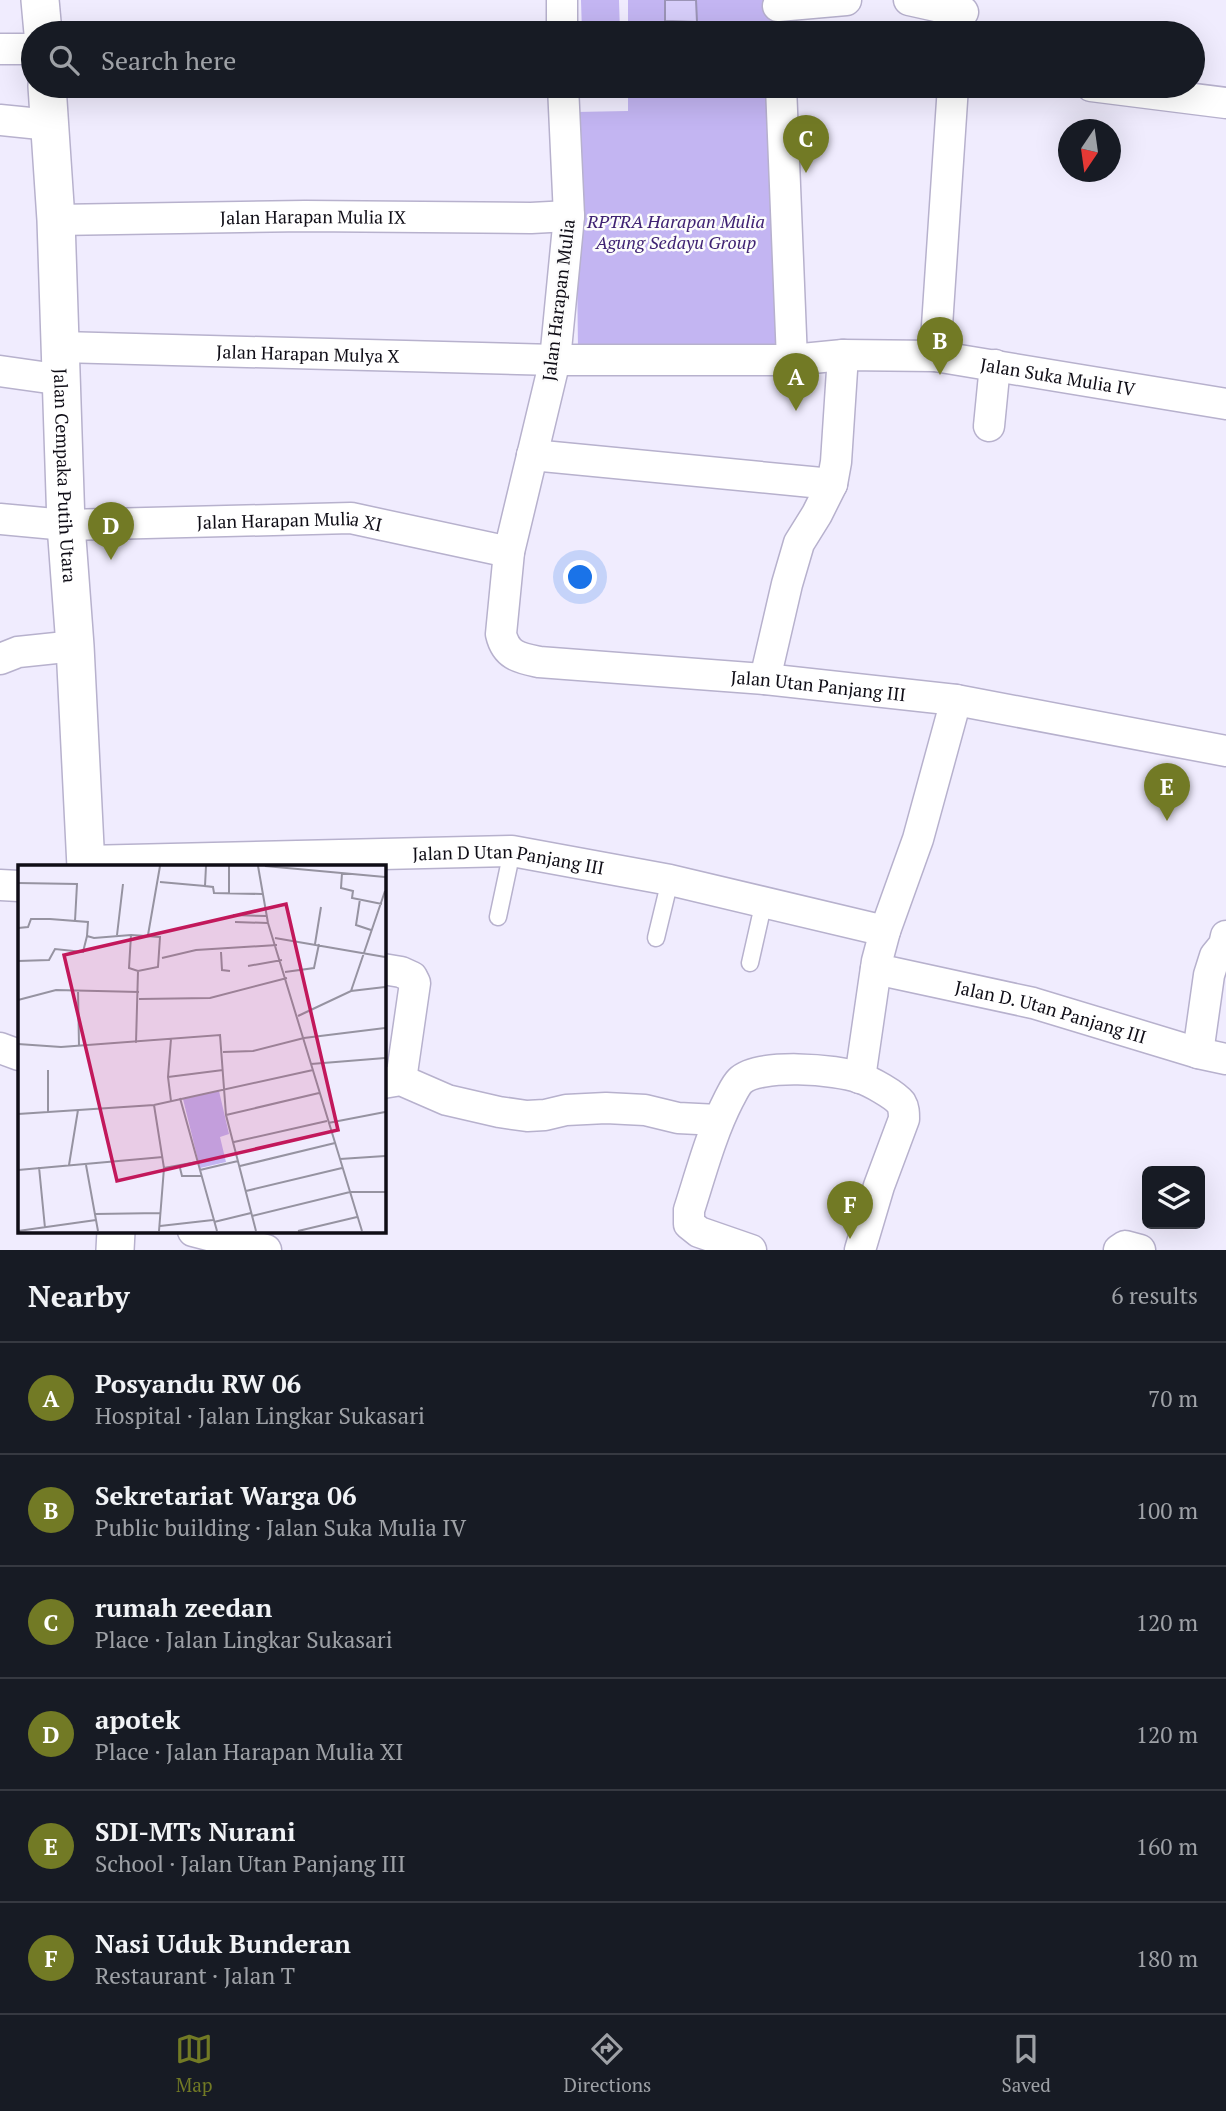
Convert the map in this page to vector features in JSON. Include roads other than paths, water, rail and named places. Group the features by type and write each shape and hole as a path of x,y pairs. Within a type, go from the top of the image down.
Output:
{"street":[{"path":"40,0 42,21"},
{"path":"562,0 562,21"},
{"path":"778,13 846,0"},
{"path":"909,0 963,15"},
{"path":"0,49 21,50"},
{"name":"Jalan Cempaka Putih Utara","path":"48,98 56,220 66,525 75,646 85,864"},
{"name":"Jalan Harapan Mulia","path":"509,552 555,360 569,216 564,98"},
{"path":"781,98 792,360"},
{"path":"936,356 952,98"},
{"path":"1186,98 1226,103"},
{"path":"0,120 50,125"},
{"name":"Jalan Harapan Mulia IX","path":"56,220 569,216"},
{"path":"765,679 799,543 832,484 836,462 843,355"},
{"name":"Jalan Suka Mulia IV","path":"555,360 792,360 843,355 936,356 1226,404"},
{"name":"Jalan Harapan Mulya X","path":"0,371 62,364 555,360"},
{"path":"989,426 995,365"},
{"path":"532,454 832,484"},
{"name":"Jalan Harapan Mulia XI","path":"0,519 66,525 351,518 509,552"},
{"name":"Jalan Utan Panjang III","path":"509,552 501,634 503,644 511,653 523,658 539,662 765,679 956,700 1226,751"},
{"path":"0,659 18,652 75,646"},
{"path":"860,1077 876,969 885,931 918,839 956,700"},
{"name":"Jalan D Utan Panjang III","path":"85,864 512,851 670,880 885,931"},
{"path":"0,885 18,886"},
{"path":"1212,1056 1209,975 1226,936"},
{"path":"385,969 412,977 415,984 392,1082 447,1100 527,1116 606,1108 645,1110 678,1118 718,1119"},
{"name":"Jalan D. Utan Panjang III","path":"876,969 1033,1003 1212,1056"},
{"path":"0,1048 18,1055"},
{"path":"751,1250 699,1231 689,1224 689,1210 718,1119 739,1082 750,1074 769,1070 817,1070 860,1077 899,1101 904,1107 904,1119 879,1186 860,1250"},
{"path":"116,1232 116,1250"},
{"path":"197,1232 266,1250"},
{"path":"1119,1250 1125,1246 1140,1250"}],"lane":[{"path":"498,917 512,851"},
{"path":"656,938 670,880"},
{"path":"750,962 764,901"}],"place":[{"name":"rumah zeedan","path":"806,173"},
{"name":"Sekretariat Warga 06","path":"940,375"},
{"name":"Posyandu RW 06","path":"796,411"},
{"name":"apotek","path":"111,560"},
{"name":"SDI-MTs Nurani","path":"1167,821"},
{"name":"Nasi Uduk Bunderan","path":"850,1239"}],"park label":[{"name":"RPTRA Harapan Mulia Agung Sedayu Group","path":"676,231"}]}
